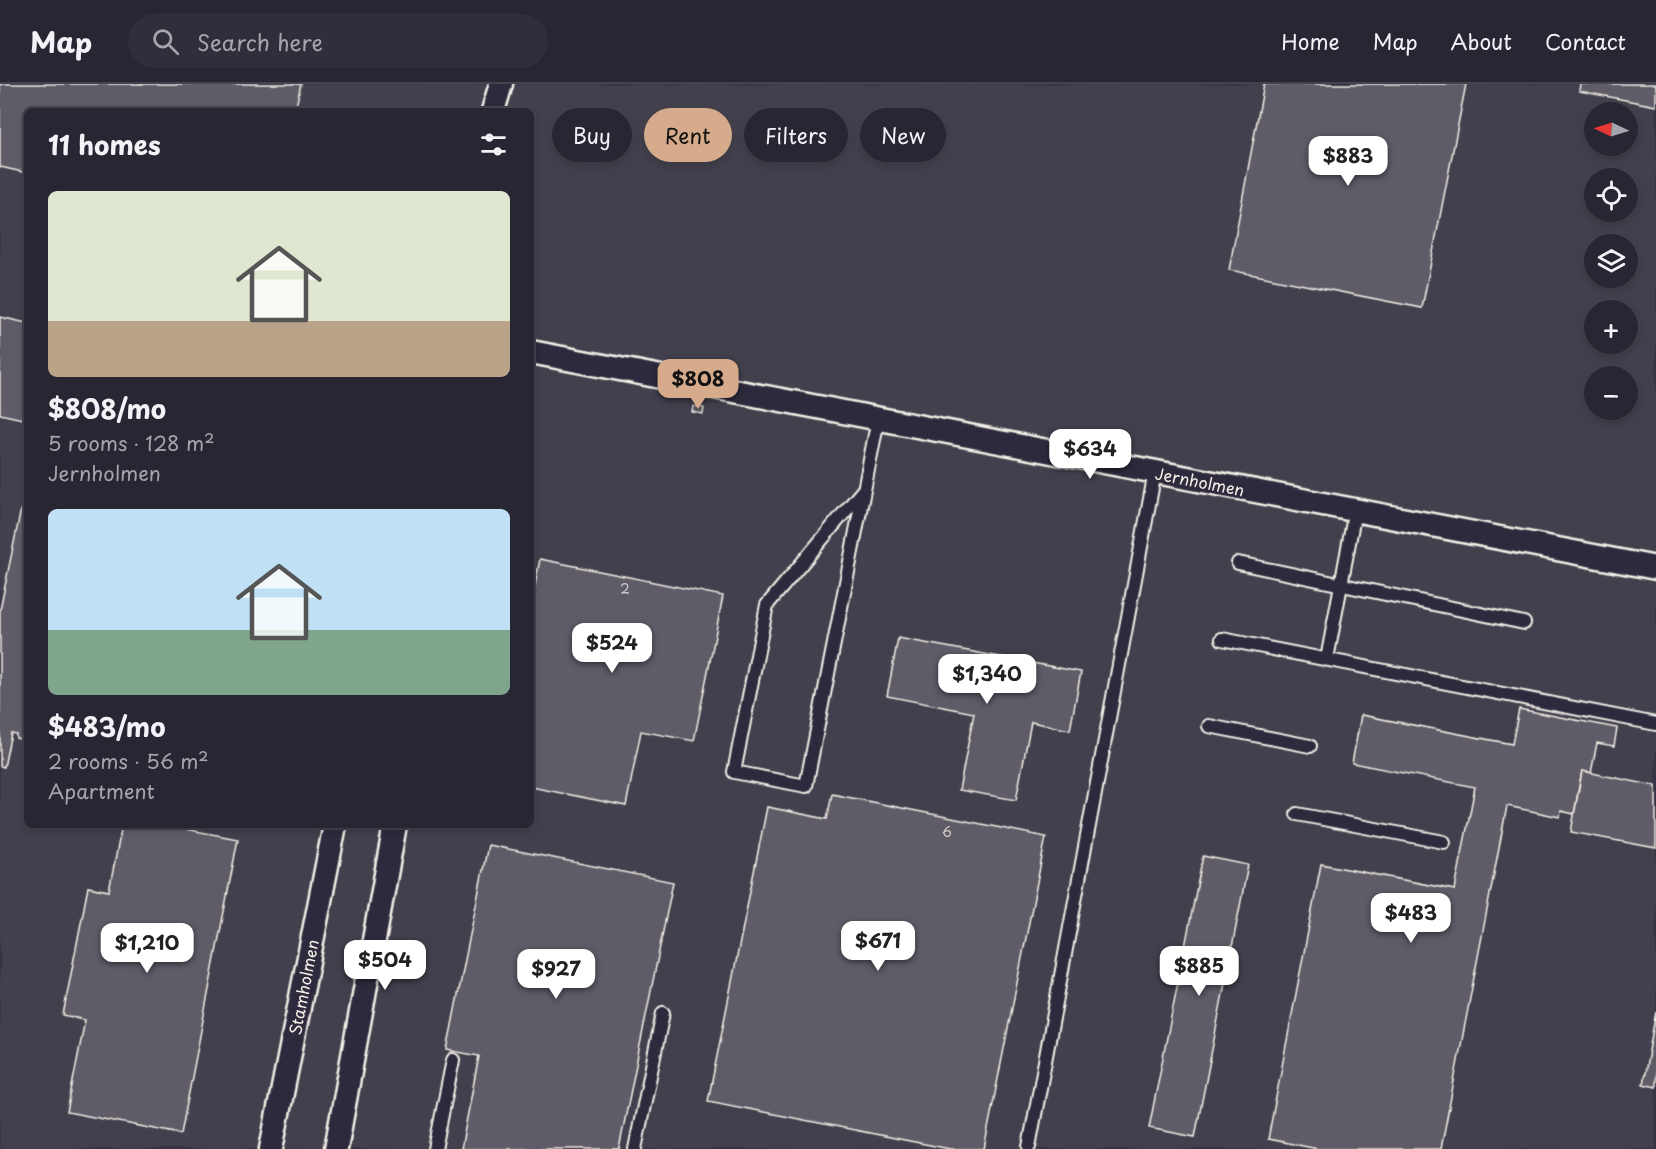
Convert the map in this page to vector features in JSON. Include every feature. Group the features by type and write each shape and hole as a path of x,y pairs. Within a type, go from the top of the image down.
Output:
{"street":[{"path":"494,108 501,84"},
{"path":"508,108 511,84"},
{"name":"Jernholmen","path":"534,353 1656,568"},
{"name":"Stamholmen","path":"271,1149 334,828"},
{"path":"336,1149 394,828"}],"lane":[{"path":"864,489 767,604 734,772 806,786 878,419"},
{"path":"1029,1147 1155,472"},
{"path":"1327,659 1355,511"},
{"path":"1238,563 1524,623"},
{"path":"1222,639 1656,724"},
{"path":"1209,726 1310,746"},
{"path":"1297,814 1444,842"},
{"path":"635,1149 663,1012"},
{"path":"435,1149 453,1060"}],"shaded area":[{"path":"0,84 1656,84 1656,1149 0,1149"}],"building":[{"path":"0,84 301,84 296,108 24,108 24,172 0,167"},
{"path":"1264,84 1466,84 1422,308 1229,270"},
{"path":"1580,84 1656,84 1656,106 1638,102 1579,91"},
{"path":"0,317 24,322 24,419 0,414"},
{"path":"693,406 704,408 703,414 692,412"},
{"path":"24,494 24,740 16,738 16,734 11,733 4,767 0,766 0,610"},
{"path":"540,559 723,596 694,741 641,731 626,806 534,788 534,590"},
{"path":"898,638 1081,672 1070,730 1031,722 1016,800 959,790 974,713 887,696"},
{"path":"1519,709 1617,728 1614,746 1597,743 1591,773 1582,771 1574,814 1561,811 1560,817 1507,806 1441,1149 1318,1149 1268,1139 1321,864 1455,890 1475,787 1352,763 1361,715 1512,744"},
{"path":"1582,771 1656,786 1656,848 1571,832"},
{"path":"832,794 1046,837 984,1149 950,1149 708,1101 767,807 827,819"},
{"path":"121,828 180,828 238,839 181,1134 67,1112 85,1020 63,1015 88,887 109,891"},
{"path":"488,845 673,882 619,1149 461,1149 479,1056 447,1050"},
{"path":"1203,856 1248,865 1195,1137 1149,1128"},
{"path":"1656,1012 1656,1087 1643,1084"}]}
